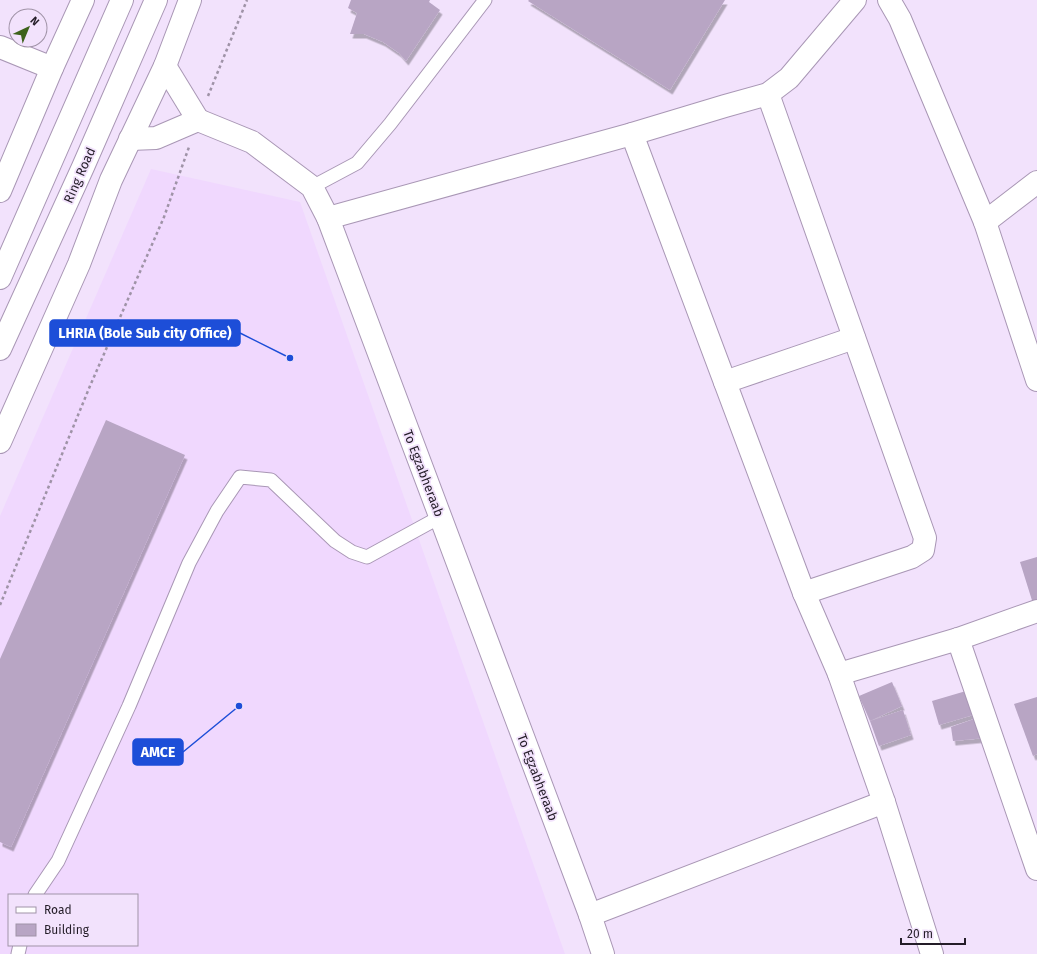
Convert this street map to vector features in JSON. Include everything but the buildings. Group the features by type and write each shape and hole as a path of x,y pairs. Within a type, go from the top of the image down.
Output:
{"main road":[{"path":"0,190 83,0"},
{"path":"0,278 122,0"},
{"name":"Ring Road","path":"0,349 83,167 156,0"},
{"path":"0,442 79,264 112,180 165,66 190,0"},
{"path":"328,218 632,134 768,94 790,78 856,0"},
{"path":"889,0 900,19 985,222 1037,380"},
{"path":"0,47 52,68"},
{"path":"130,139 156,138 198,120 165,66"},
{"path":"768,94 925,538 923,550 912,557 804,593"},
{"name":"To Egzabheraab","path":"198,120 252,142 312,187 328,218 590,915 603,954"},
{"path":"632,134 804,593 839,674 884,802 932,954"},
{"path":"985,222 1037,182"},
{"path":"725,382 854,338"},
{"path":"839,674 958,639 1037,611"},
{"path":"958,639 1037,869"},
{"path":"590,915 884,802"}],"lane":[{"path":"312,187 357,163 390,124 485,0"},
{"path":"36,894 58,861 129,706 189,563 217,511 240,477 271,480 335,541 352,552 367,557 440,517"}],"path":[{"path":"0,605 90,386 164,217 198,120 247,0"}],"shaded area":[{"path":"151,169 300,202 565,954 0,954 0,516"}],"place":[{"name":"LHRIA (Bole Sub city Office)","path":"290,358"},
{"name":"AMCE","path":"239,706"}]}
